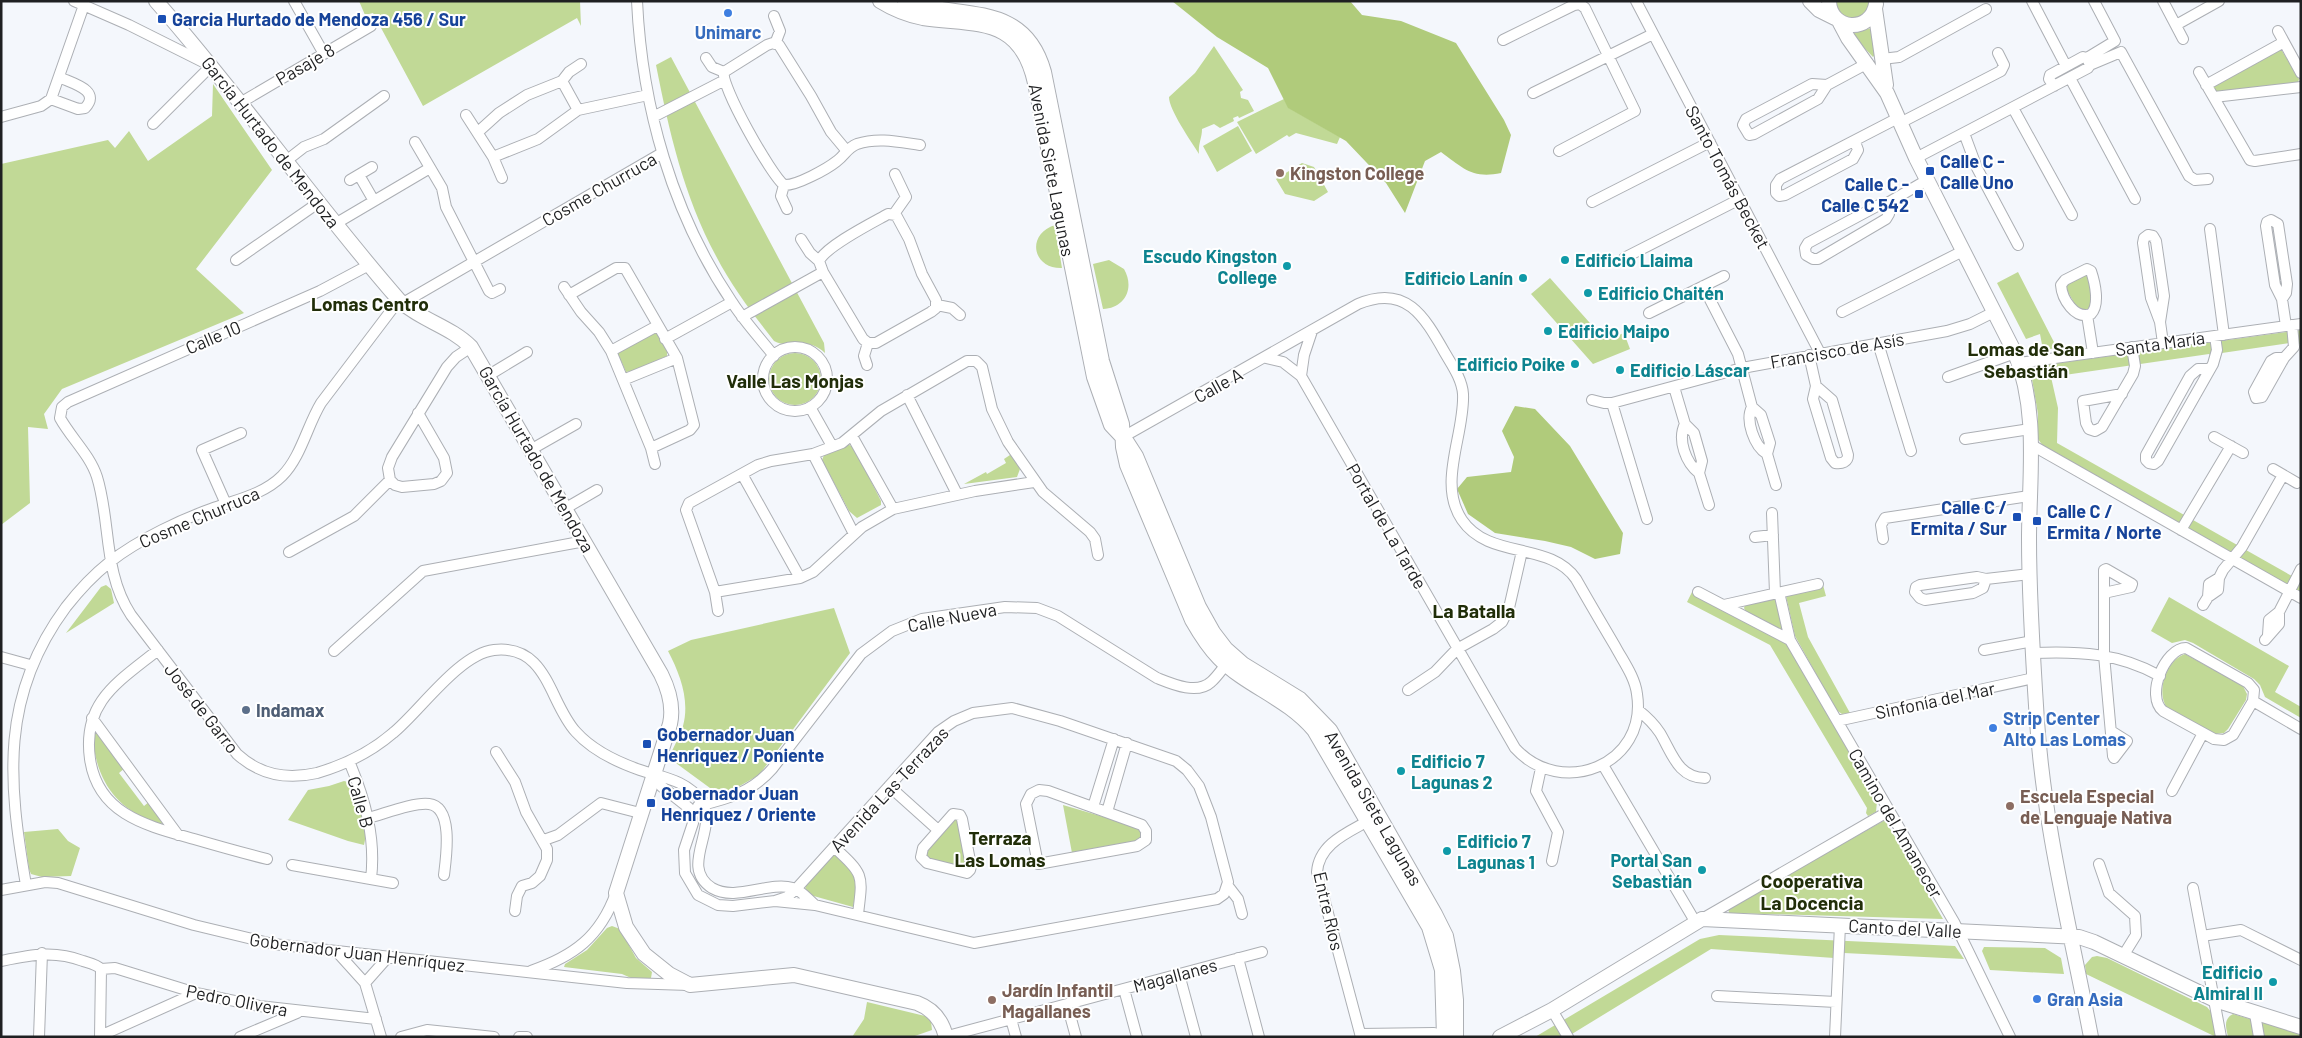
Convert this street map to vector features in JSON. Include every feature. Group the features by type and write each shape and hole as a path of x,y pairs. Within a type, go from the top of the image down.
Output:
{"street":[{"path":"74,1 129,25 211,66 153,124"},
{"name":"García Hurtado de Mendoza","path":"156,1 211,66 335,224 401,301 413,311 452,331 471,347 532,449 667,686 672,718 608,914 588,940 569,954 528,972"},
{"path":"294,1 324,54"},
{"name":"Cosme Churruca","path":"26,885 6,763 12,742 19,700 30,665 56,619 73,598 110,560 170,526 267,488 283,475 294,460 321,403 401,301 474,262 662,153 648,95 642,59 637,1"},
{"name":"Avenida Siete Lagunas","path":"905,1 927,6 995,15 1011,22 1024,33 1039,55 1102,361 1120,419 1123,437"},
{"name":"Santo Tomás Becket","path":"1636,1 1820,353"},
{"path":"1810,1 1849,26 1859,25 1867,21 1876,4"},
{"path":"1829,1 1830,10 1887,93 1916,158 2017,358 2027,393 2030,429 2030,574 2034,678 2045,801 2091,1037"},
{"path":"2032,1 2066,66"},
{"path":"1916,158 2070,78 2090,59 2115,41 2094,1"},
{"path":"2163,1 2183,39"},
{"path":"2176,25 2219,1"},
{"name":"Avenida Siete Lagunas","path":"887,2 914,16 992,26 1015,41 1026,57 1035,83 1094,377 1107,417 1136,456 1206,620 1230,660 1253,671 1304,703 1324,722 1336,752 1446,936 1456,990 1456,1037"},
{"path":"1502,40 1574,5 1580,4 1585,8 1635,111 1559,151"},
{"path":"1876,4 1887,93"},
{"path":"1,118 41,106 51,99 84,5"},
{"path":"1882,59 1899,57 1986,9"},
{"path":"774,16 780,31 776,44"},
{"name":"Pasaje 8","path":"240,103 371,26"},
{"path":"2278,31 2301,73"},
{"path":"1533,93 1653,34"},
{"path":"2206,84 2284,42"},
{"path":"653,117 723,76 767,45 776,44 782,48 812,96 831,132 846,150"},
{"path":"2054,86 2049,79 2050,74 2083,57 2090,59 2121,52 2189,176 2195,180 2208,179"},
{"path":"1855,142 1858,150 1854,159 1785,195 1779,196 1776,193 1776,185 1780,179 1855,142 2001,71 2004,65 1998,53"},
{"path":"706,58 712,67 723,76 750,134 784,185 781,196 787,210"},
{"path":"478,132 511,105 562,81 569,72 580,64"},
{"path":"1827,85 1812,84 1746,119 1743,125 1746,132 1749,135 1754,134 1818,99 1827,85 1868,64"},
{"path":"2199,72 2250,160 2255,161 2301,154"},
{"path":"51,99 78,109 85,108 89,104 90,95 87,90 59,78"},
{"path":"2070,78 2135,199"},
{"path":"562,81 578,110"},
{"path":"2214,97 2301,87"},
{"path":"493,157 538,139 578,110 648,95"},
{"path":"286,161 304,147 324,139 384,96"},
{"path":"2013,108 2072,216"},
{"path":"466,115 493,157 502,178"},
{"path":"1964,133 1971,147 1977,168 2018,245"},
{"path":"784,185 801,181 832,165 846,150 859,144 878,140 920,145"},
{"path":"415,142 442,188 446,207 490,292 500,289"},
{"path":"1592,202 1710,142"},
{"path":"662,153 686,218 706,260 732,302 774,356"},
{"path":"350,180 372,167"},
{"path":"335,224 430,168"},
{"path":"894,214 906,197 895,174"},
{"path":"360,175 374,201"},
{"path":"1884,205 1889,211 1886,220 1820,258 1813,259 1806,256 1805,248 1811,241 1879,205 1884,205 1927,180"},
{"path":"1624,258 1740,199"},
{"path":"236,260 318,203"},
{"path":"819,261 822,255 852,234 888,214 894,214"},
{"path":"868,344 876,343 932,312 937,305 922,274 904,226 894,214"},
{"path":"2278,224 2272,220 2267,222 2266,226 2275,285 2293,325 2294,344 2284,358"},
{"path":"2210,229 2220,335 2217,350 2210,369 2158,461 2154,464 2149,463 2146,460 2146,454 2192,373 2201,368 2210,369"},
{"path":"2160,322 2164,302 2156,241 2154,236 2148,235 2144,238 2143,243 2151,298 2160,322 2163,343"},
{"path":"801,239 810,253 819,261 823,272 863,339 868,344"},
{"path":"1842,312 1963,251"},
{"name":"Calle 10","path":"60,411 68,402 320,291 369,265"},
{"path":"651,448 690,430 694,425 677,358 657,326 628,272 623,267 616,268 566,291 599,332 611,351 651,448 655,464"},
{"path":"2085,269 2092,272 2096,304 2094,311 2087,315 2081,315 2073,310 2061,288 2065,280 2085,269"},
{"path":"742,316 823,272"},
{"path":"1649,313 1724,276"},
{"path":"1703,286 1736,350 1752,407 1760,412 1770,446 1767,454 1776,485"},
{"name":"Portal de La Tarde","path":"1266,358 1283,362 1301,376 1515,748 1527,760 1541,768 1556,772 1588,771 1603,765 1617,754 1628,740 1638,710 1637,694 1632,678 1572,573 1554,560 1478,536 1463,521 1456,508 1452,474 1462,403 1462,389 1457,375 1423,316 1413,307 1397,300 1372,299 1351,307 1312,331"},
{"path":"665,339 732,302"},
{"path":"937,305 952,308 960,315"},
{"name":"Francisco de Asís","path":"1592,400 1612,403 1742,368 1959,328 1994,312"},
{"path":"2087,315 2093,353"},
{"name":"Santa María","path":"1948,377 2017,358 2093,353 2293,325"},
{"path":"611,351 657,326"},
{"path":"1301,376 1304,355 1312,331"},
{"name":"Calle A","path":"1123,437 1312,331"},
{"path":"1878,343 1911,451"},
{"path":"867,365 864,356 868,344"},
{"path":"418,413 444,458 447,473 441,481 402,487 395,485 390,480 388,472 389,462 418,413 451,362 471,347"},
{"path":"2122,394 2134,370 2132,347"},
{"path":"797,348 809,351 819,359 825,370 827,382 823,394 810,407 790,411 772,400 764,381 766,367 774,356 785,349 797,348"},
{"path":"489,375 527,352"},
{"path":"1809,355 1816,386 1813,399 1831,458 1835,463 1843,463 1847,460 1848,455 1832,400 1816,386"},
{"path":"623,380 677,358"},
{"path":"718,610 714,592 686,507 691,502 742,474 771,461 813,454 852,436 881,412 967,360 976,361 982,367 988,398 1000,427 1034,482 1053,502 1090,532 1095,539 1098,555"},
{"path":"1674,387 1685,424 1681,437 1690,464 1700,473 1709,505"},
{"path":"907,395 957,494"},
{"path":"1612,403 1647,519"},
{"path":"810,407 832,446"},
{"path":"2171,409 2183,416"},
{"name":"José de Garro","path":"60,411 60,418 96,474 110,560 122,601 230,746 251,766 273,775 290,776 322,771 349,761 372,749 394,732 472,657 486,651 504,650 520,654 538,667 547,680 562,713 585,740 614,760 653,774"},
{"path":"532,449 576,424"},
{"path":"1965,439 2030,429"},
{"path":"226,504 202,450 241,433"},
{"path":"852,436 893,509"},
{"path":"2214,437 2244,453"},
{"path":"2030,444 2301,598"},
{"path":"2181,530 2231,446"},
{"path":"813,454 854,534"},
{"path":"2206,601 2209,584 2219,578 2242,547 2278,472 2297,483"},
{"path":"742,474 800,578"},
{"path":"289,552 354,516 390,480"},
{"path":"714,592 800,578 813,572 854,534 872,520 893,509 957,494 1034,482"},
{"path":"566,508 597,490"},
{"path":"1884,538 1881,525 1885,518 2029,496"},
{"name":"Camino del Amanecer","path":"1772,513 1777,593 1790,640 1959,930 2010,1037"},
{"path":"1755,537 1772,534"},
{"path":"334,651 423,571 585,541"},
{"path":"1408,690 1435,672 1457,649 1493,629 1505,618 1511,603 1522,551"},
{"path":"2266,638 2279,624 2279,612 2288,591 2301,569"},
{"path":"1986,580 1983,588 1974,593 1925,600 1915,592 1916,587 1920,585 1977,577 1986,580 2030,574"},
{"path":"1724,605 1818,584"},
{"path":"1698,592 1790,640"},
{"path":"2104,593 2104,655 2111,730"},
{"name":"Calle Nueva","path":"689,808 731,798 757,784 772,769 861,654 892,630 922,619 1005,607 1037,608 1058,616 1158,678 1174,684 1196,688 1210,684 1230,660"},
{"path":"1984,650 2033,647 2104,655 2134,663 2160,676"},
{"path":"2186,648 2250,684 2255,694 2253,701 2233,734 2228,739 2218,740 2159,708 2156,688 2172,653 2186,648"},
{"path":"158,650 108,690 92,718 89,744 91,764 97,783 108,799 132,818 154,828 267,859"},
{"path":"1,657 30,665"},
{"name":"Sinfonía del Mar","path":"1837,721 2034,678"},
{"path":"2253,701 2301,728"},
{"name":"Avenida Las Terrazas","path":"775,901 786,897 796,889 938,732 954,721 982,711 1001,708 1024,710 1114,738 1176,761 1187,770 1196,780 1211,817 1228,886 1238,899 1242,914"},
{"path":"1638,710 1655,726 1682,770 1690,776 1705,778"},
{"path":"92,718 178,835"},
{"path":"2172,791 2204,733"},
{"path":"1,738 12,742"},
{"path":"1092,807 1114,738"},
{"path":"1107,812 1127,743"},
{"path":"496,752 515,782 531,822 544,840 548,854 545,866 537,879 522,886 517,896 515,911"},
{"name":"Calle B","path":"349,761 368,818 372,844 371,879"},
{"path":"1603,765 1699,921"},
{"path":"1541,768 1536,791 1558,832 1552,861"},
{"path":"653,774 670,778 694,794 703,804 707,821 698,862 700,872 706,882 715,889 728,893 774,887 796,889"},
{"path":"653,774 661,786 689,808"},
{"path":"889,786 938,830"},
{"path":"1043,790 1107,812 1142,825 1147,834 1144,843 1137,846 1038,864 1026,808 1027,800 1031,794 1043,790"},
{"path":"544,840 558,835 601,803 640,814"},
{"path":"368,818 419,805 428,804 438,807 443,815 446,831 444,875"},
{"name":"Avenida Las Terrazas","path":"689,808 693,823 684,850 683,866 688,881 695,892 704,899 718,905 734,906 775,901 815,904 956,940 983,943 1213,900 1221,897 1228,886"},
{"path":"1500,1037 1552,1010 1888,810"},
{"path":"953,814 961,817 971,866 969,872 962,873 922,860 921,851 938,830 953,814"},
{"name":"Avenida Siete Lagunas","path":"1375,819 1435,941 1444,984 1445,1037"},
{"name":"Entre Ríos","path":"1361,1035 1317,872 1320,859 1330,844 1375,819"},
{"path":"834,847 855,867 860,875 862,885 858,914"},
{"path":"2100,864 2109,893 2135,916 2136,935 2123,956"},
{"path":"292,865 393,883"},
{"name":"Gobernador Juan Henríquez","path":"1,890 45,882 58,883 217,932 273,944 337,952 628,983 721,984 775,976 802,976 924,1006 939,1020 945,1037"},
{"path":"2193,888 2221,1037"},
{"name":"Avenida Las Terrazas","path":"796,889 815,904"},
{"path":"616,892 626,927 640,950 659,967 690,985"},
{"name":"Canto del Valle","path":"1699,921 2072,935 2094,942 2214,1000 2254,1014 2301,1027"},
{"path":"1835,1037 1840,925"},
{"path":"2202,936 2241,930 2301,960"},
{"path":"337,952 365,984 381,1037"},
{"name":"Magallanes","path":"945,1037 1262,952"},
{"path":"38,1037 42,953"},
{"name":"Pedro Olivera","path":"1,961 42,953 67,955 96,965 101,969 120,970 196,993 298,1012 376,1019"},
{"path":"365,984 388,957"},
{"path":"1238,958 1258,1037"},
{"path":"101,969 100,1036 196,993"},
{"path":"1179,974 1196,1037"},
{"path":"1124,989 1137,1037"},
{"path":"1717,996 1836,1002"},
{"path":"1067,1004 1076,1037"},
{"path":"1552,1010 1568,1037"},
{"path":"240,1037 298,1012"},
{"path":"2254,1014 2259,1037"},
{"path":"1011,1019 1016,1037"},
{"path":"401,1037 422,1030 494,1037"},
{"path":"1361,1035 1434,1033 1445,1037"},
{"path":"519,1037 527,1037"}],"green space":[{"path":"359,1 580,1 581,26 577,18 423,106 373,13 365,15"},
{"path":"1172,1 1350,1 1362,15 1401,21 1456,43 1504,120 1511,135 1501,173 1482,174 1468,171 1441,152 1425,161 1405,213 1386,183 1346,141 1288,108 1268,68 1217,37"},
{"path":"1834,1 1870,1 1870,8 1859,20 1839,16"},
{"path":"1871,28 1875,55 1873,57 1851,34"},
{"path":"1214,46 1243,90 1240,92 1241,98 1248,100 1254,111 1239,118 1238,116 1233,118 1234,121 1220,128 1214,124 1202,129 1199,154 1176,117 1169,97 1195,73"},
{"path":"2281,49 2299,79 2298,83 2217,92 2213,88 2214,86"},
{"path":"671,57 824,343 825,353 811,345 786,344 774,341 736,289 716,256 686,187 666,114 656,65"},
{"path":"213,84 272,170 196,269 244,313 62,389 44,414 48,429 28,427 30,503 1,525 1,164 108,140 115,148 129,131 148,161 212,116"},
{"path":"1284,99 1289,108 1340,137 1337,144 1296,133 1289,137 1287,135 1256,154 1237,122"},
{"path":"1238,126 1252,151 1217,172 1203,146"},
{"path":"1302,163 1314,167 1328,192 1314,201 1285,194 1276,179"},
{"path":"1055,225 1062,268 1052,267 1044,263 1036,250 1040,236 1046,229"},
{"path":"1109,260 1124,269 1127,276 1128,290 1126,296 1117,305 1103,309 1093,264"},
{"path":"2018,272 2057,348 2043,350 2040,334 2026,339 1997,283"},
{"path":"2084,273 2089,276 2093,307 2083,312 2077,308 2065,287 2067,283"},
{"path":"1550,278 1597,331 1610,338 1624,333 1630,349 1593,364 1531,294"},
{"path":"2301,330 2301,344 2290,345 2289,343 2222,353 2220,355 2211,356 2209,354 2051,377 2058,408 2057,443 2299,580 2301,593 2043,446 2038,439 2038,414 2032,379 2036,370 2044,365"},
{"path":"656,332 667,349 667,356 633,371 626,372 618,354 619,351"},
{"path":"790,353 800,353 814,360 821,374 821,384 814,398 800,405 790,405 780,401 773,394 769,384 769,374 773,364 780,357"},
{"path":"1515,406 1535,409 1570,446 1623,533 1620,554 1595,559 1571,547 1495,533 1468,514 1457,489 1467,477 1511,472 1514,457 1502,431"},
{"path":"847,444 854,447 881,501 881,505 857,518 849,511 822,460 824,455"},
{"path":"1012,455 1020,469 1017,477 964,484 1006,463 1004,459"},
{"path":"106,585 111,589 114,603 66,633 101,587"},
{"path":"1823,585 1826,596 1799,603 1808,637 1850,713 1842,714 1836,710 1795,636 1786,596 1788,593"},
{"path":"1692,592 1785,640 1877,801 1876,812 1868,816 1866,813 1867,808 1770,645 1687,602"},
{"path":"2169,597 2289,666 2275,692 2301,707 2301,718 2265,697 2260,685 2254,679 2193,643 2185,640 2172,643 2151,631"},
{"path":"1776,599 1785,632 1746,612 1744,608 1746,602"},
{"path":"834,608 850,653 759,775 731,791 710,788 669,758 683,726 685,707 683,687 668,651 691,640"},
{"path":"2185,654 2243,686 2247,694 2246,700 2224,733 2215,734 2168,709 2164,703 2162,695 2164,678 2172,663 2178,657"},
{"path":"95,731 125,768 119,773 144,806 150,801 164,824 150,820 130,810 109,788 103,779 96,758 93,741"},
{"path":"344,781 348,782 351,786 367,830 364,845 288,820 308,790"},
{"path":"1063,805 1138,827 1143,833 1139,842 1072,853"},
{"path":"957,816 968,870 927,861 925,850"},
{"path":"1885,820 1943,919 1729,913 1728,908"},
{"path":"58,829 68,841 80,848 71,876 42,877 31,874 24,832"},
{"path":"835,854 859,876 853,907 810,895 805,890 806,885"},
{"path":"612,926 620,929 636,958 652,972 651,978 631,978 622,974 564,967 565,964 587,950 607,928"},
{"path":"1719,935 1955,946 1964,959 1844,953 1834,958 1711,949 1567,1037 1535,1037 1700,939"},
{"path":"1984,947 2045,948 2061,958 2064,974 1990,970 1982,951"},
{"path":"2092,957 2107,958 2207,1007 2212,1013 2216,1037 2086,974 2085,965"},
{"path":"867,1002 925,1016 931,1021 932,1030 912,1037 852,1037 864,1019"},
{"path":"2233,1014 2301,1034 2301,1037 2228,1037 2226,1021"}],"place":[{"name":"Unimarc","path":"728,13"},
{"name":"Garcia Hurtado de Mendoza 456 / Sur","path":"162,19"},
{"name":"Calle C - Calle Uno","path":"1930,171"},
{"name":"Kingston College","path":"1280,173"},
{"name":"Calle C - Calle C 542","path":"1919,194"},
{"name":"Edificio Llaima","path":"1565,260"},
{"name":"Escudo Kingston College","path":"1287,266"},
{"name":"Edificio Lanín","path":"1523,278"},
{"name":"Edificio Chaitén","path":"1588,293"},
{"name":"Edificio Maipo","path":"1548,331"},
{"name":"Edificio Poike","path":"1575,364"},
{"name":"Edificio Láscar","path":"1620,370"},
{"name":"Calle C / Ermita / Sur","path":"2017,517"},
{"name":"Calle C / Ermita / Norte","path":"2037,521"},
{"name":"Indamax","path":"246,710"},
{"name":"Strip Center Alto Las Lomas","path":"1993,728"},
{"name":"Gobernador Juan Henriquez / Poniente","path":"647,744"},
{"name":"Edificio 7 Lagunas 2","path":"1401,771"},
{"name":"Gobernador Juan Henriquez / Oriente","path":"651,803"},
{"name":"Escuela Especial de Lenguaje Nativa","path":"2010,806"},
{"name":"Edificio 7 Lagunas 1","path":"1447,851"},
{"name":"Portal San Sebastián","path":"1702,870"},
{"name":"Edificio Almiral II","path":"2273,982"},
{"name":"Gran Asia","path":"2037,999"},
{"name":"Jardín Infantil Magallanes","path":"992,1000"}],"district":[{"name":"Lomas Centro","path":"370,303"},
{"name":"Lomas de San Sebastián","path":"2026,359"},
{"name":"Valle Las Monjas","path":"795,380"},
{"name":"La Batalla","path":"1474,610"},
{"name":"Terraza Las Lomas","path":"1000,848"},
{"name":"Cooperativa La Docencia","path":"1812,891"}]}
